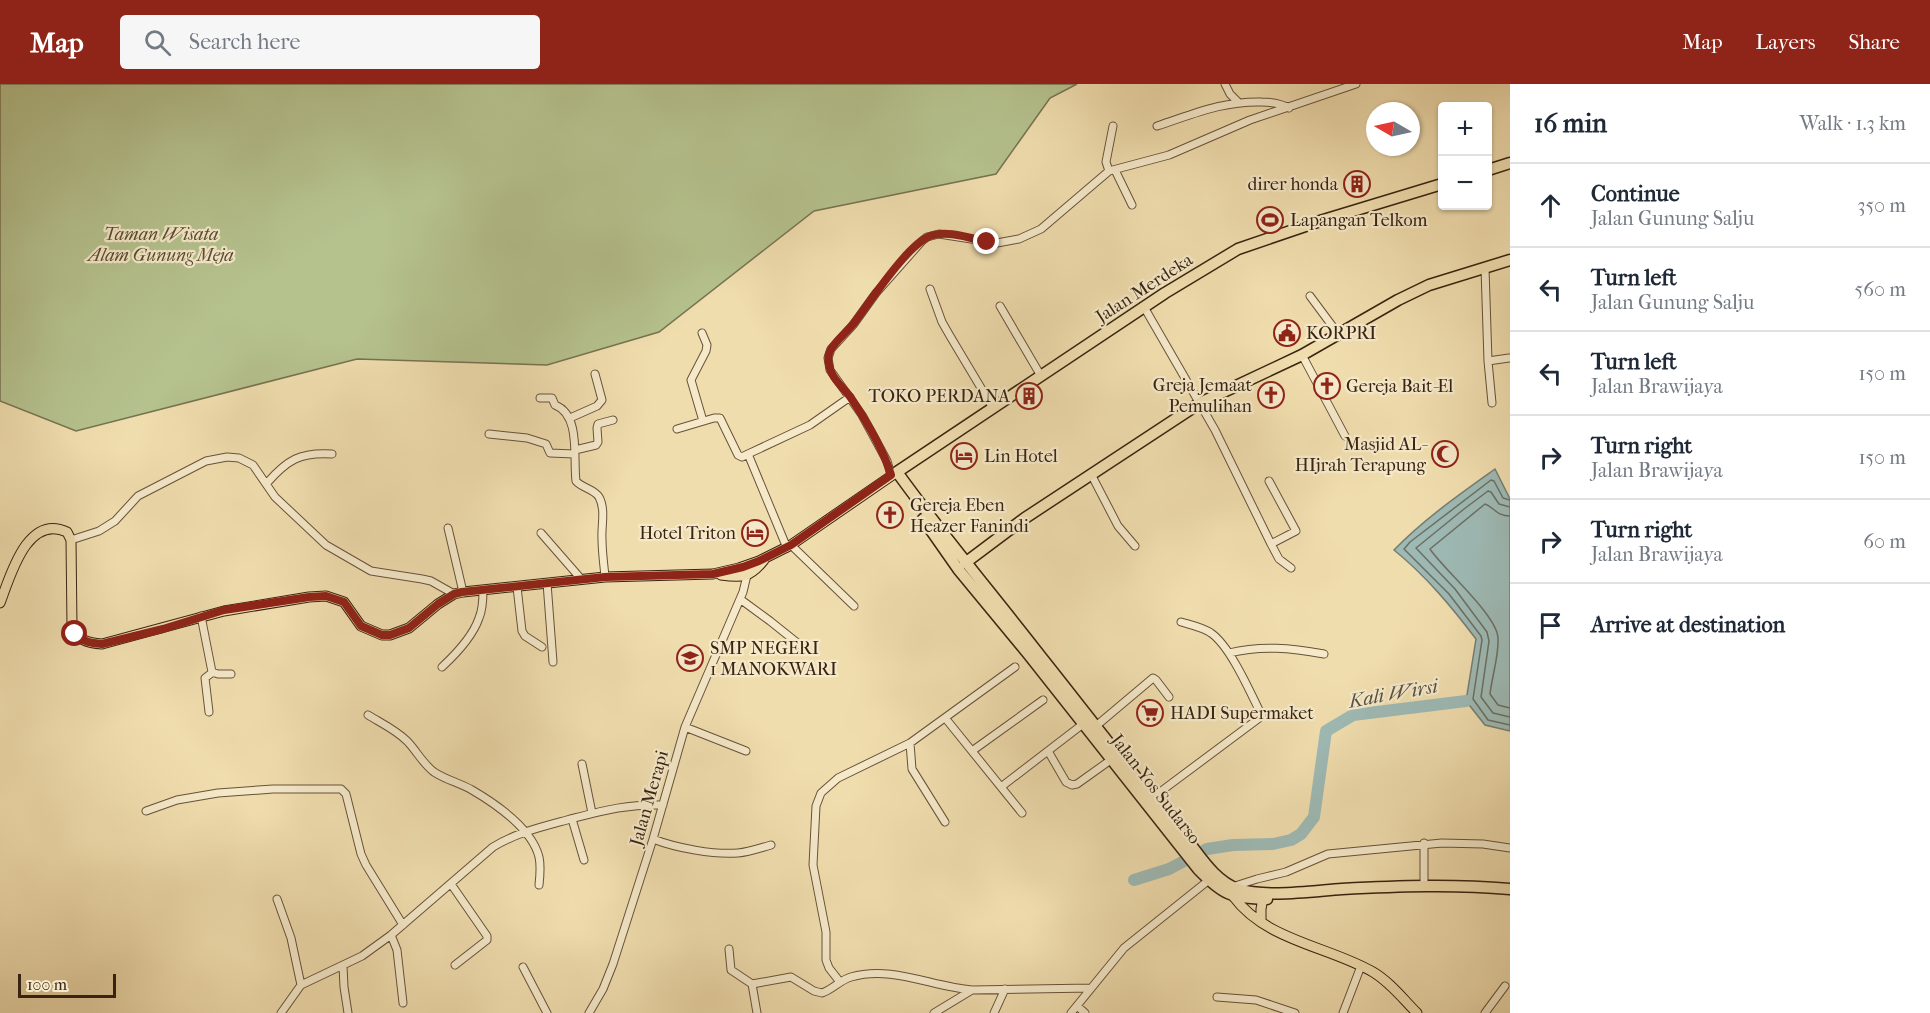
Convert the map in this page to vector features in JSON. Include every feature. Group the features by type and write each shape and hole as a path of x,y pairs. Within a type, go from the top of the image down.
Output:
{"highway":[{"path":"1492,169 1510,163"},
{"name":"Jalan Merdeka","path":"894,473 1144,307 1238,249 1438,186"},
{"path":"965,563 1026,518 1200,403 1302,355 1398,300 1429,285 1510,260"},
{"name":"Jalan Yos Sudarso","path":"894,473 1050,675 1083,724 1188,848"},
{"name":"Jalan Yos Sudarso","path":"894,473 958,569 1096,726 1152,798 1209,880 1220,889 1274,892 1460,892 1510,896"},
{"name":"Jalan Yos Sudarso","path":"1201,866 1223,880 1233,891 1251,899 1365,892 1424,885 1510,889"}],"main road":[{"path":"0,603 22,549 29,540 43,531 56,528 67,532 71,540 72,627 81,640 93,644 102,644 163,629 224,610 326,596 344,602 361,626 382,635 409,628 438,604 458,593 605,577 754,572 765,558 789,547 894,473"},
{"path":"1233,891 1242,908 1261,922 1306,945 1361,966 1384,980 1414,1012"},
{"path":"1261,922 1263,898"}],"street":[{"path":"1225,84 1230,94 1238,102"},
{"path":"894,473 850,397 830,370 828,358 831,349 853,325 890,276 922,241 939,234 997,243 1019,239 1041,229 1112,171 1169,155 1250,120 1356,84"},
{"path":"1158,126 1222,104 1270,102 1288,108"},
{"path":"1113,126 1106,162 1132,206"},
{"path":"1485,268 1488,361 1492,403"},
{"path":"930,289 942,322 993,408"},
{"path":"1310,296 1339,335"},
{"path":"1000,306 1041,376"},
{"path":"1144,307 1200,403 1279,559 1291,568"},
{"path":"702,333 707,345 706,351 691,383 703,421"},
{"path":"1302,355 1345,436"},
{"path":"1488,361 1509,358"},
{"path":"570,418 597,406 602,400 595,374"},
{"path":"677,429 720,418 738,455 742,457 810,425 850,397"},
{"path":"540,398 552,398 555,405 563,408 570,418 576,481 600,498 605,577"},
{"path":"489,434 527,438 546,444 550,453 575,452 596,445 598,424 613,420"},
{"path":"267,483 280,468 298,457 315,453 332,454"},
{"path":"748,454 789,547 854,606"},
{"path":"71,540 99,531 115,521 138,496 206,461 227,457 239,458 253,465 275,496 326,545 367,570 431,581 458,593"},
{"path":"1091,474 1118,526 1135,546"},
{"path":"1269,481 1296,530 1271,544"},
{"path":"448,528 458,593"},
{"path":"541,533 582,580"},
{"name":"Jalan Merapi","path":"589,1013 603,990 613,964 653,839 685,727 741,596 745,571"},
{"path":"547,584 553,662"},
{"path":"517,586 522,631 525,636 542,648"},
{"path":"442,667 451,659 476,624 480,616 483,590"},
{"path":"741,596 805,649"},
{"path":"201,616 209,664 213,672 231,674"},
{"path":"1152,798 1262,717 1228,653 1213,634 1181,622"},
{"path":"1228,653 1264,647 1297,649 1323,654"},
{"path":"840,982 826,960 824,923 814,876 817,801 821,793 838,778 910,743 1015,667"},
{"path":"209,712 205,678 213,672"},
{"path":"1096,726 1153,678 1169,696"},
{"path":"972,751 1042,700"},
{"path":"368,715 400,735 430,769 482,796 525,831 531,838 539,856 539,885"},
{"path":"946,719 1022,813"},
{"path":"1001,787 1083,724"},
{"path":"685,727 746,751"},
{"path":"910,743 912,769 945,822"},
{"path":"1048,751 1066,782 1072,785 1077,784 1112,759"},
{"path":"582,764 592,813"},
{"path":"146,811 177,800 218,793 273,789 341,789 346,794 366,866 403,925"},
{"path":"281,1013 300,985 362,956 392,935 493,847 525,831 592,813 636,804 663,805"},
{"path":"572,819 584,860"},
{"path":"653,839 673,846 730,853 771,845"},
{"path":"1233,891 1257,879 1286,872 1328,854 1424,843 1459,842 1510,848"},
{"path":"1424,843 1424,885"},
{"path":"1071,1013 1124,948 1209,880"},
{"path":"451,884 487,936 486,942 455,965"},
{"path":"277,899 291,938 300,985"},
{"path":"392,935 397,950 403,1003"},
{"path":"729,949 731,970 752,984 791,977 814,991 822,993 854,976 898,974 956,989 1091,988"},
{"path":"343,966 348,1013"},
{"path":"1343,1013 1361,966"},
{"path":"523,967 547,1013"},
{"path":"752,984 757,1013"},
{"path":"1485,1013 1505,986"},
{"path":"994,1013 1005,989"},
{"path":"934,1013 972,990"},
{"path":"1217,997 1256,1000 1295,1013"},
{"path":"1077,1006 1085,1013"}],"green space":[{"name":"Taman Wisata Alam Gunung Meja","path":"0,84 1077,84 1050,98 996,174 814,211 659,332 547,365 357,359 76,431 0,401"}],"water":[{"path":"1495,469 1510,499 1510,731 1485,725 1466,701 1476,639 1438,592 1394,550 1430,517"}],"waterway":[{"name":"Kali Wirsi","path":"1134,880 1169,869 1207,849 1233,845 1273,844 1291,840 1301,834 1314,817 1326,731 1353,715 1466,701"}],"place":[{"name":"direr honda","path":"1357,184"},
{"name":"Lapangan Telkom","path":"1270,220"},
{"name":"KORPRI","path":"1287,333"},
{"name":"Gereja Bait-El","path":"1327,386"},
{"name":"Greja Jemaat Pemulihan","path":"1271,395"},
{"name":"TOKO PERDANA","path":"1029,396"},
{"name":"Masjid AL- HIjrah Terapung","path":"1445,454"},
{"name":"Lin Hotel","path":"964,456"},
{"name":"Gereja Eben Heazer Fanindi","path":"890,515"},
{"name":"Hotel Triton","path":"755,533"},
{"name":"SMP NEGERI 1 MANOKWARI","path":"690,658"},
{"name":"HADI Supermaket","path":"1150,713"}],"route":[{"path":"75,634 81,640 102,644 163,629 224,610 326,596 344,602 361,626 372,632 390,635 409,628 438,604 462,592 605,577 713,574 759,561 791,545 891,475 887,461 862,415 830,370 828,358 831,349 853,325 890,276 927,237 948,234 987,242"}]}
